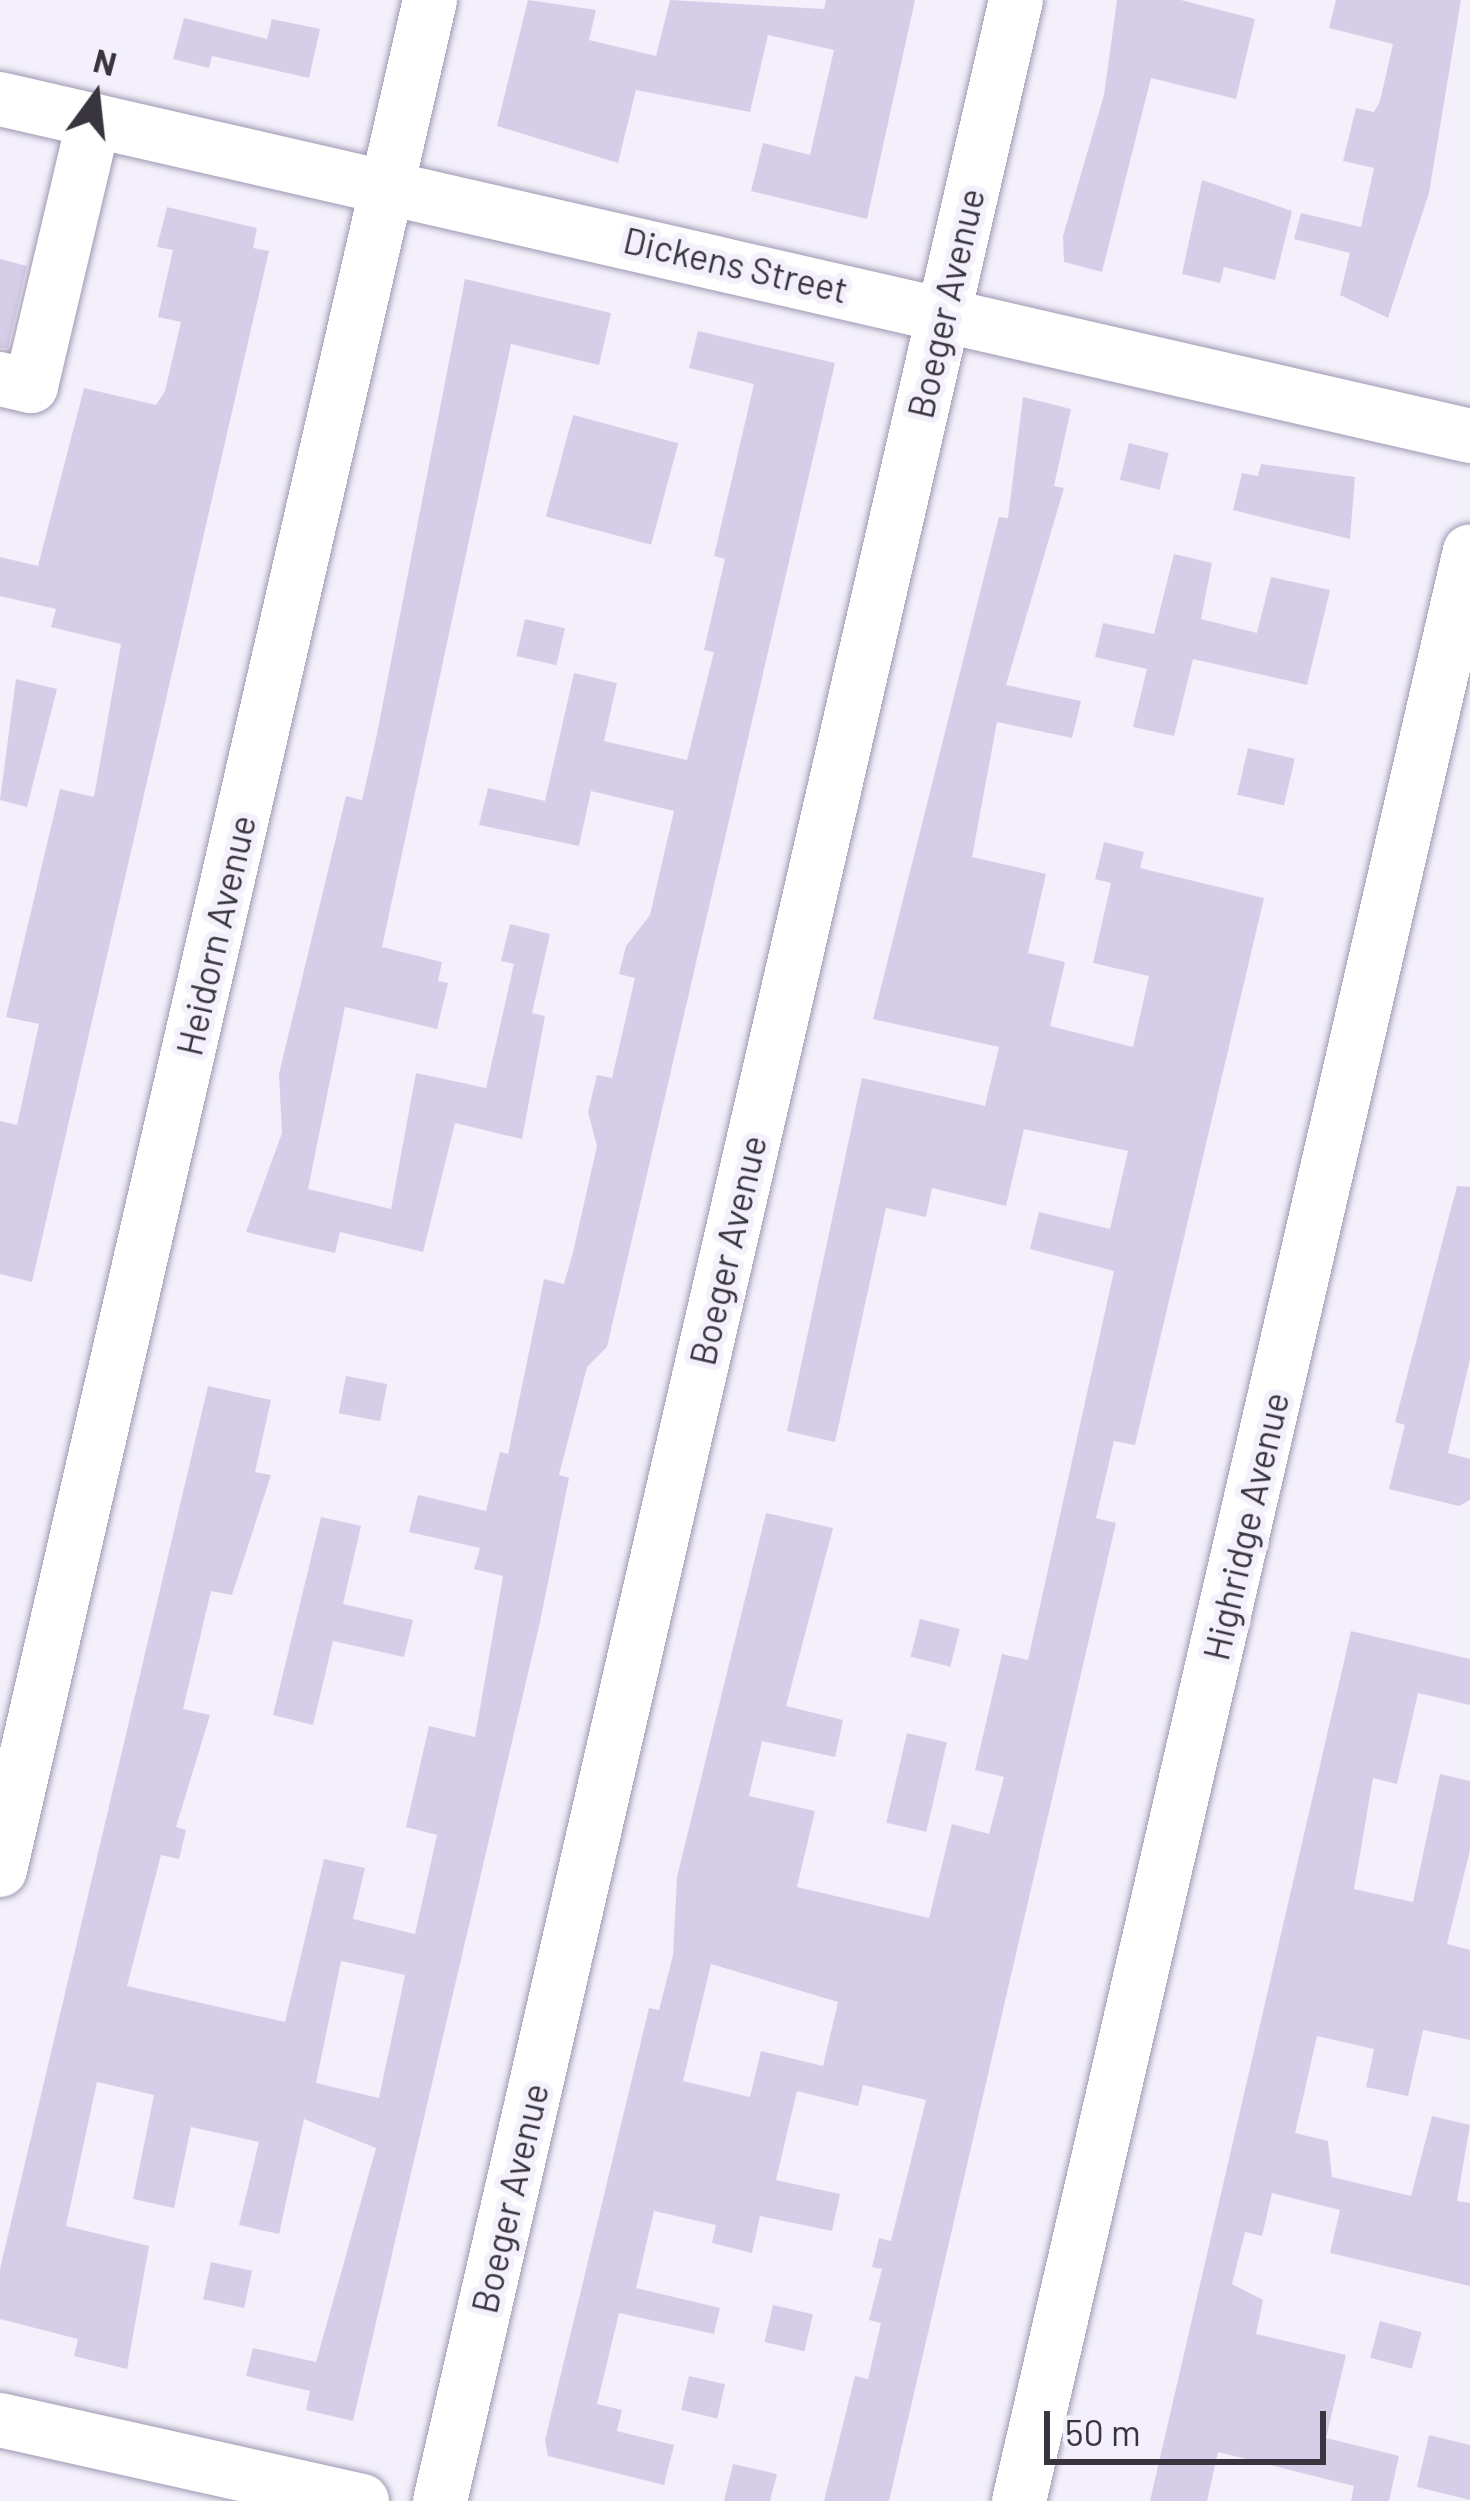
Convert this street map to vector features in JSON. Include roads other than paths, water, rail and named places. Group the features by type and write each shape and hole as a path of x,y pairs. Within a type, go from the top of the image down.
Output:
{"street":[{"name":"Heidorn Avenue","path":"0,1870 430,0"},
{"name":"Boeger Avenue","path":"440,2501 1016,0"},
{"name":"Dickens Street","path":"0,99 943,310 1470,436"},
{"path":"0,380 31,386 94,120"},
{"name":"Highridge Avenue","path":"1019,2501 1470,551"},
{"path":"0,2420 362,2501"}]}
